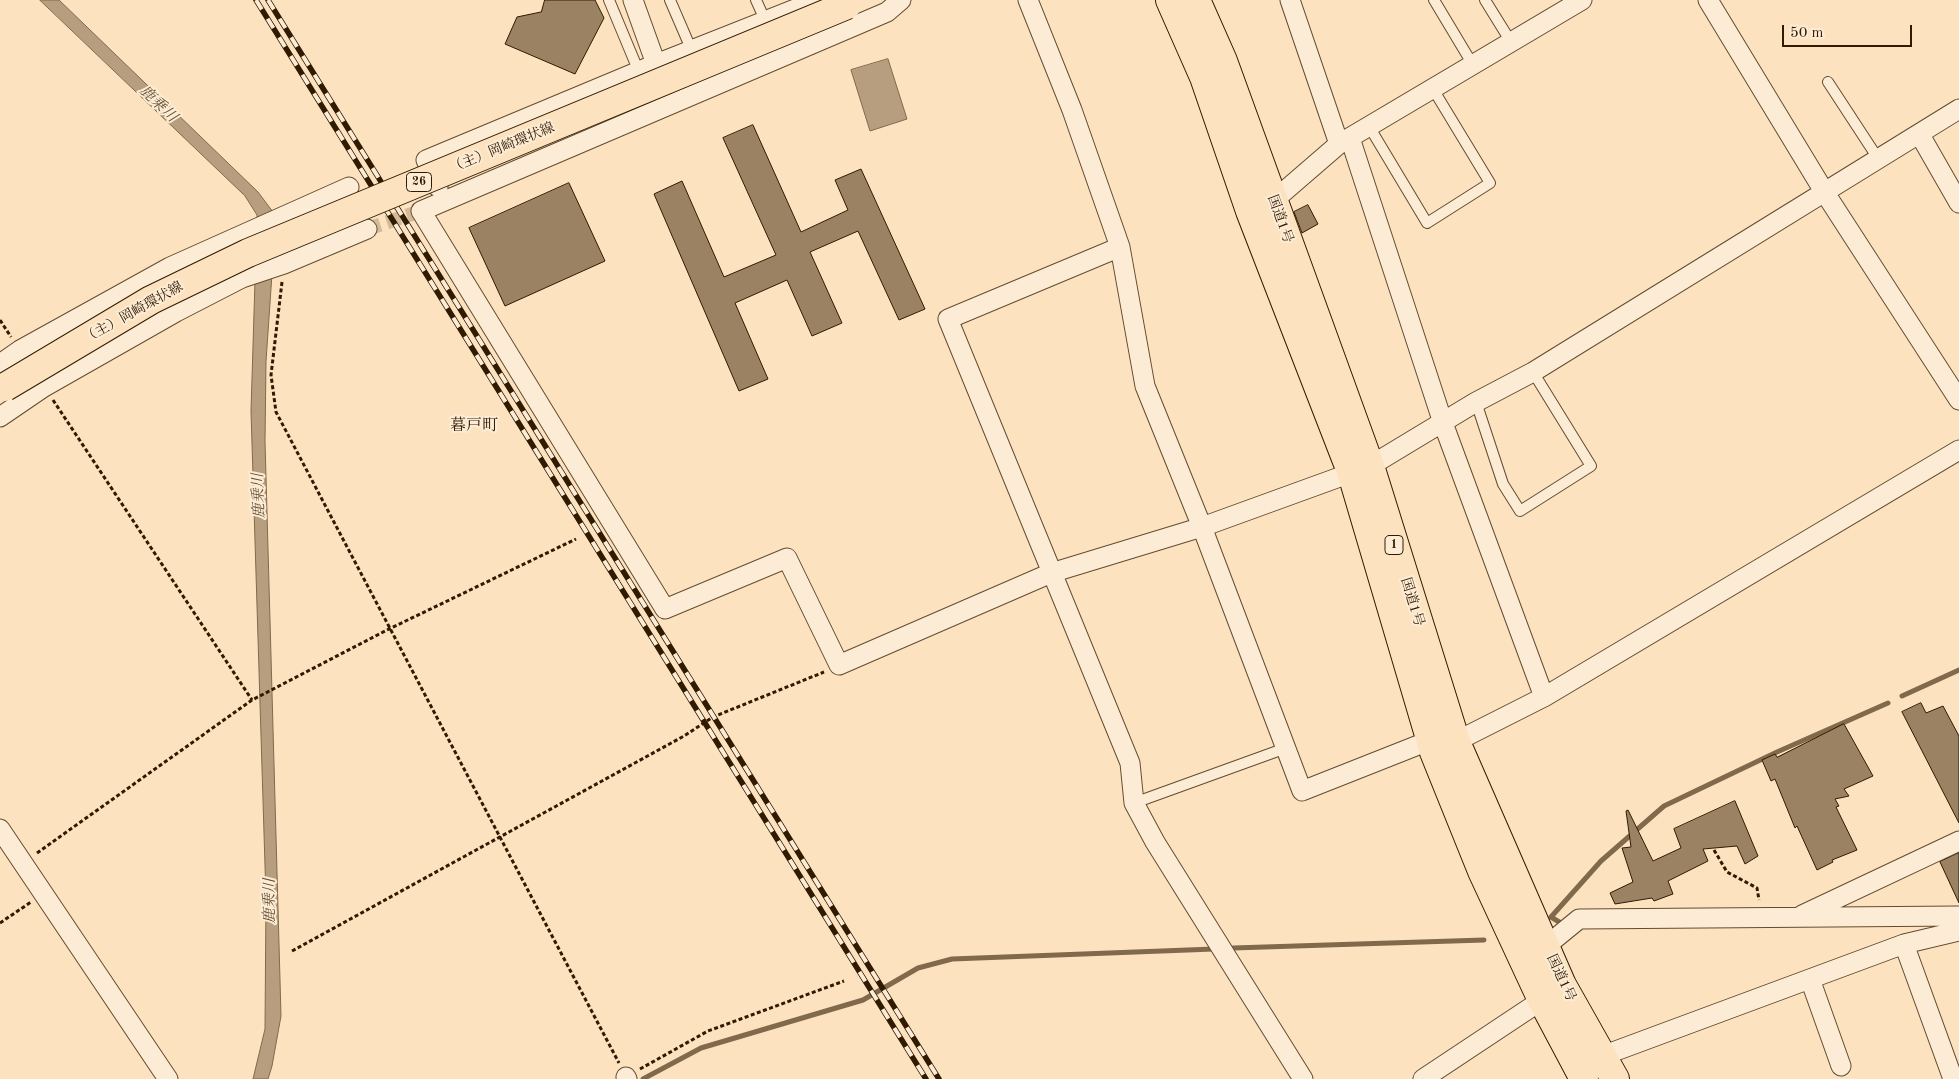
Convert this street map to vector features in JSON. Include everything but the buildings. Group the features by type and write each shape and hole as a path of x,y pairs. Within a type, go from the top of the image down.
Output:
{"main road":[{"name":"国道1号","path":"1170,0 1262,206 1361,470 1440,745 1482,871 1542,1000 1584,1079"},
{"name":"国道1号","path":"1196,0 1223,61 1262,206"},
{"name":"（主）岡崎環状線","path":"3,376 151,300 248,253 847,5"},
{"name":"国道1号","path":"1440,745 1546,946 1562,984 1609,1068"}],"street":[{"path":"633,0 648,68"},
{"path":"444,202 426,160 765,20 818,0"},
{"path":"901,0 887,12 421,211 665,610 787,558 839,666 1051,573 1202,527 1361,470 1476,402 1533,372 1920,135 1959,109"},
{"path":"1028,0 1072,110 1120,247 1145,386 1202,527 1302,792 1440,745 1544,697 1959,450"},
{"path":"1290,0 1345,141 1443,423 1544,697"},
{"path":"1262,206 1345,141 1370,128 1582,0"},
{"path":"1708,0 1825,193 1959,400"},
{"path":"1920,135 1959,203"},
{"path":"3,376 20,350 170,267 349,188"},
{"path":"0,417 44,387 176,312 242,278 284,264 367,229"},
{"path":"232,238 242,278"},
{"path":"1120,247 948,319 1130,763 1134,803 1155,842 1303,1079"},
{"path":"0,829 168,1079"},
{"path":"1797,918 1959,841"},
{"path":"1546,946 1579,919 1959,916"},
{"path":"1609,1068 1810,979 1904,944 1959,931"},
{"path":"1904,944 1953,1079"},
{"path":"1810,979 1841,1066"},
{"path":"1423,1079 1542,1000"}],"lane":[{"path":"609,0 648,68"},
{"path":"670,0 692,51"},
{"path":"756,0 765,20"},
{"path":"1434,0 1473,65"},
{"path":"1485,0 1510,42"},
{"path":"1828,82 1879,160"},
{"path":"1370,128 1428,223 1490,183 1432,90"},
{"path":"1476,402 1503,484 1520,511 1591,466 1533,372"},
{"path":"1134,803 1286,748"}],"path":[{"path":"284,264 271,375 276,412 626,1078 708,1031 844,981"},
{"path":"44,387 252,700"},
{"path":"23,863 252,700 290,682 389,629 576,539"},
{"path":"292,951 684,736 713,717 839,666"},
{"path":"1714,850 1727,872 1757,888 1763,918"},
{"path":"0,923 42,894"}],"water":[{"name":"鹿乗川","path":"40,0 59,0 258,192 276,216 266,361 265,441 281,1016 268,1079 253,1079 265,1029 266,898 251,411 257,215 245,196"},
{"path":"888,59 907,119 870,131 851,70"}],"waterway":[{"path":"1902,696 1959,670"},
{"path":"1564,925 1551,917 1601,861 1664,806 1777,752 1888,703"},
{"path":"1233,948 1484,940"},
{"path":"643,1079 701,1048 863,1000 918,968 952,959 1214,949"}],"tunnel":[{"path":"367,229 421,211"}],"railway":[{"path":"256,0 926,1079"},
{"path":"268,0 939,1079"}],"district":[{"name":"暮戸町","path":"474,426"}]}
